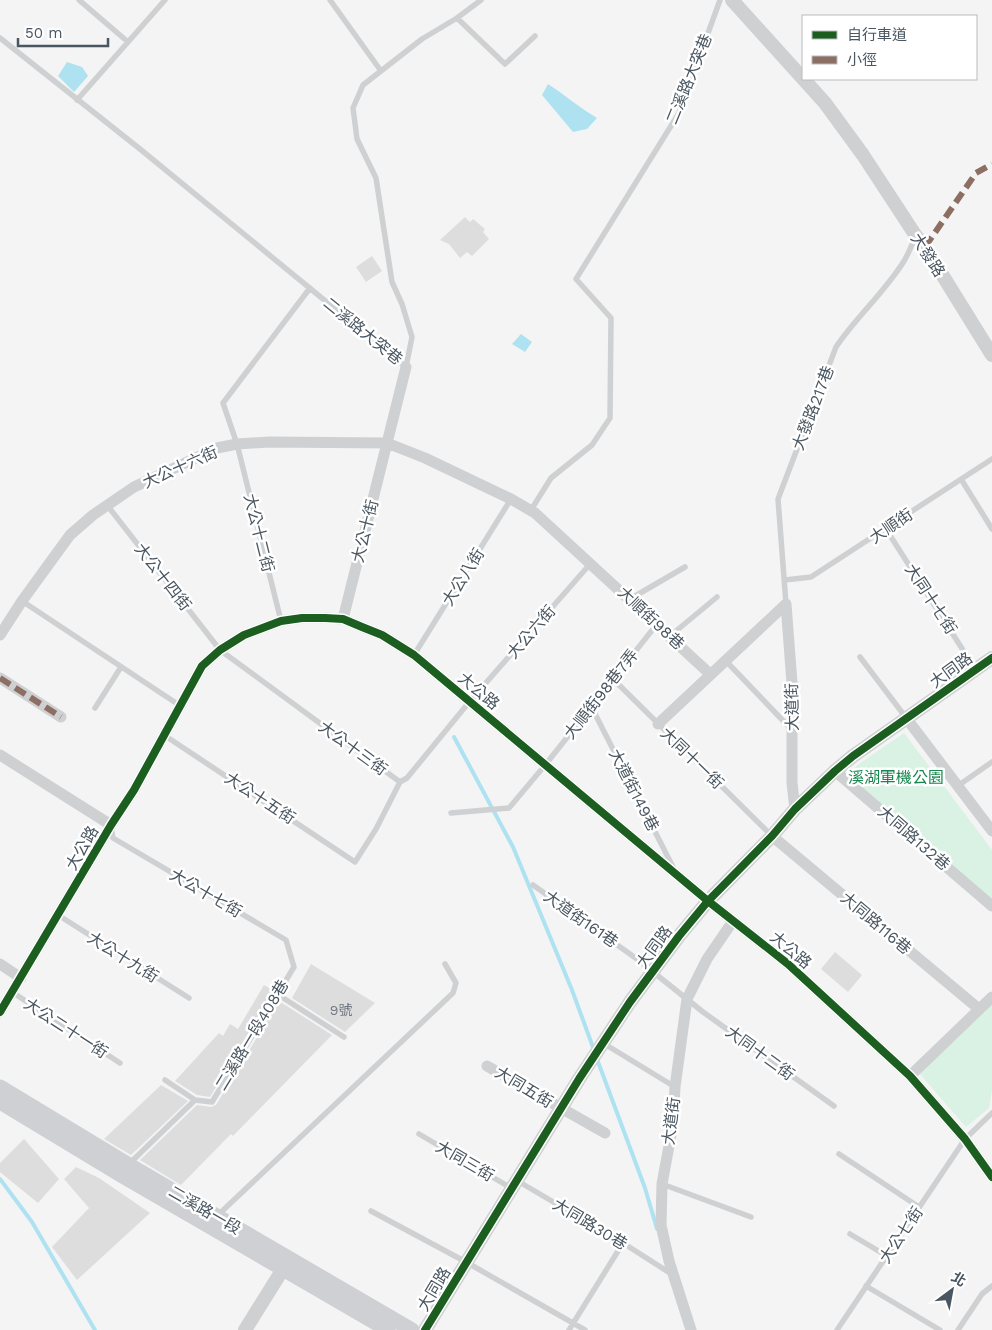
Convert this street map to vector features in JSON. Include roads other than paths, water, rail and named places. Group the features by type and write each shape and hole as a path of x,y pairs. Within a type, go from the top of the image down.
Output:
{"main road":[{"name":"二溪路一段","path":"0,1087 125,1170 217,1216 286,1264 388,1330"},
{"name":"二溪路一段","path":"0,1102 125,1170 286,1264 412,1330"}],"street":[{"name":"大發路","path":"732,0 802,78"},
{"name":"大發路","path":"804,80 825,103 863,156 925,248 992,355"},
{"name":"大公十街","path":"343,620 406,367"},
{"name":"大公十六街","path":"0,635 22,600 70,534 93,514 134,487 217,448 237,444 270,442 387,443"},
{"path":"387,443 426,458 531,510 591,563"},
{"name":"大順街98巷","path":"591,563 710,674"},
{"path":"658,724 786,604"},
{"name":"大道街","path":"786,604 792,683 792,783 795,809"},
{"name":"大公路","path":"0,1012 111,825 134,790 202,666 220,650 244,636 281,621 318,618 343,620 382,635 414,655 708,901 788,964 910,1076 965,1139 992,1177"},
{"name":"大同路","path":"425,1330 598,1050 678,936 708,901 772,836 795,809 835,771 992,658"},
{"path":"0,678 61,717"},
{"path":"907,719 992,831"},
{"path":"0,755 111,825"},
{"name":"大同路132巷","path":"835,771 992,906"},
{"name":"大同路116巷","path":"772,836 979,1009"},
{"name":"大道街","path":"691,1330 674,1276 661,1225 662,1184 673,1124 674,1087 687,999 707,959 733,921"},
{"path":"0,964 21,978"},
{"path":"910,1076 992,997"},
{"name":"大同五街","path":"488,1066 605,1133"},
{"path":"245,1330 286,1264"}],"lane":[{"path":"79,0 128,42"},
{"path":"77,100 165,0"},
{"path":"330,0 381,71"},
{"name":"二溪路大突巷","path":"0,38 140,149 406,367 412,337 402,304 392,282 376,178 357,139 353,108 363,85 422,39 457,18 481,0"},
{"name":"二溪路大突巷","path":"531,510 551,478 592,445 610,418 611,318 576,279 679,113 720,0"},
{"path":"457,18 505,64 535,36"},
{"name":"大發路217巷","path":"786,604 778,499 836,347 850,326 904,261 916,236"},
{"name":"大公十二街","path":"281,621 237,444 222,403 310,288"},
{"name":"大順街","path":"785,580 810,577 992,458"},
{"path":"961,479 992,529"},
{"name":"大公八街","path":"414,655 511,499"},
{"name":"大公十四街","path":"107,505 220,650"},
{"name":"大同十七街","path":"886,529 976,669"},
{"name":"大公六街","path":"470,701 591,563"},
{"path":"630,599 685,567"},
{"path":"670,636 717,597"},
{"path":"22,600 179,705"},
{"name":"大順街98巷7弄","path":"451,813 509,808 657,624"},
{"name":"大公十三街","path":"220,650 400,782 407,778 470,701"},
{"path":"860,657 907,719"},
{"path":"725,660 792,731"},
{"path":"95,708 122,666"},
{"name":"大同十一街","path":"613,679 772,836"},
{"name":"大道街149巷","path":"591,706 677,874"},
{"name":"大公十五街","path":"164,735 355,862 376,828 400,782"},
{"path":"958,785 992,762"},
{"name":"大公十七街","path":"111,825 112,838 286,940 294,966"},
{"name":"大道街161巷","path":"533,885 654,971 687,999"},
{"name":"大公十九街","path":"58,915 189,998"},
{"path":"217,1216 453,993 456,983 445,964"},
{"name":"二溪路一段408巷","path":"125,1170 195,1100 212,1102 294,966"},
{"name":"大公二十一街","path":"12,992 120,1063"},
{"path":"277,994 344,1037"},
{"name":"大同十二街","path":"687,999 834,1106"},
{"path":"598,1050 674,1087"},
{"path":"165,1080 195,1100"},
{"name":"大公七街","path":"837,1330 965,1139 992,1112"},
{"name":"大同三街","path":"419,1134 514,1184"},
{"path":"838,1154 919,1208"},
{"name":"大同路30巷","path":"514,1184 623,1243 674,1276"},
{"path":"662,1184 750,1218"},
{"path":"371,1211 466,1262 585,1330"},
{"path":"850,1234 886,1256"},
{"path":"569,1330 623,1243"},
{"path":"866,1286 940,1330"},
{"path":"958,1330 982,1294 992,1286"}],"water":[{"path":"67,62 82,67 88,76 74,92 58,76"},
{"path":"548,84 597,118 587,129 573,132 542,95"},
{"path":"521,334 532,342 525,352 512,344"}],"waterway":[{"path":"454,737 513,847 572,990 594,1050"},
{"path":"597,1059 645,1188 657,1229"},
{"path":"0,1179 32,1222 95,1330"}],"park label":[{"name":"溪湖軍機公園","path":"896,777"}]}
